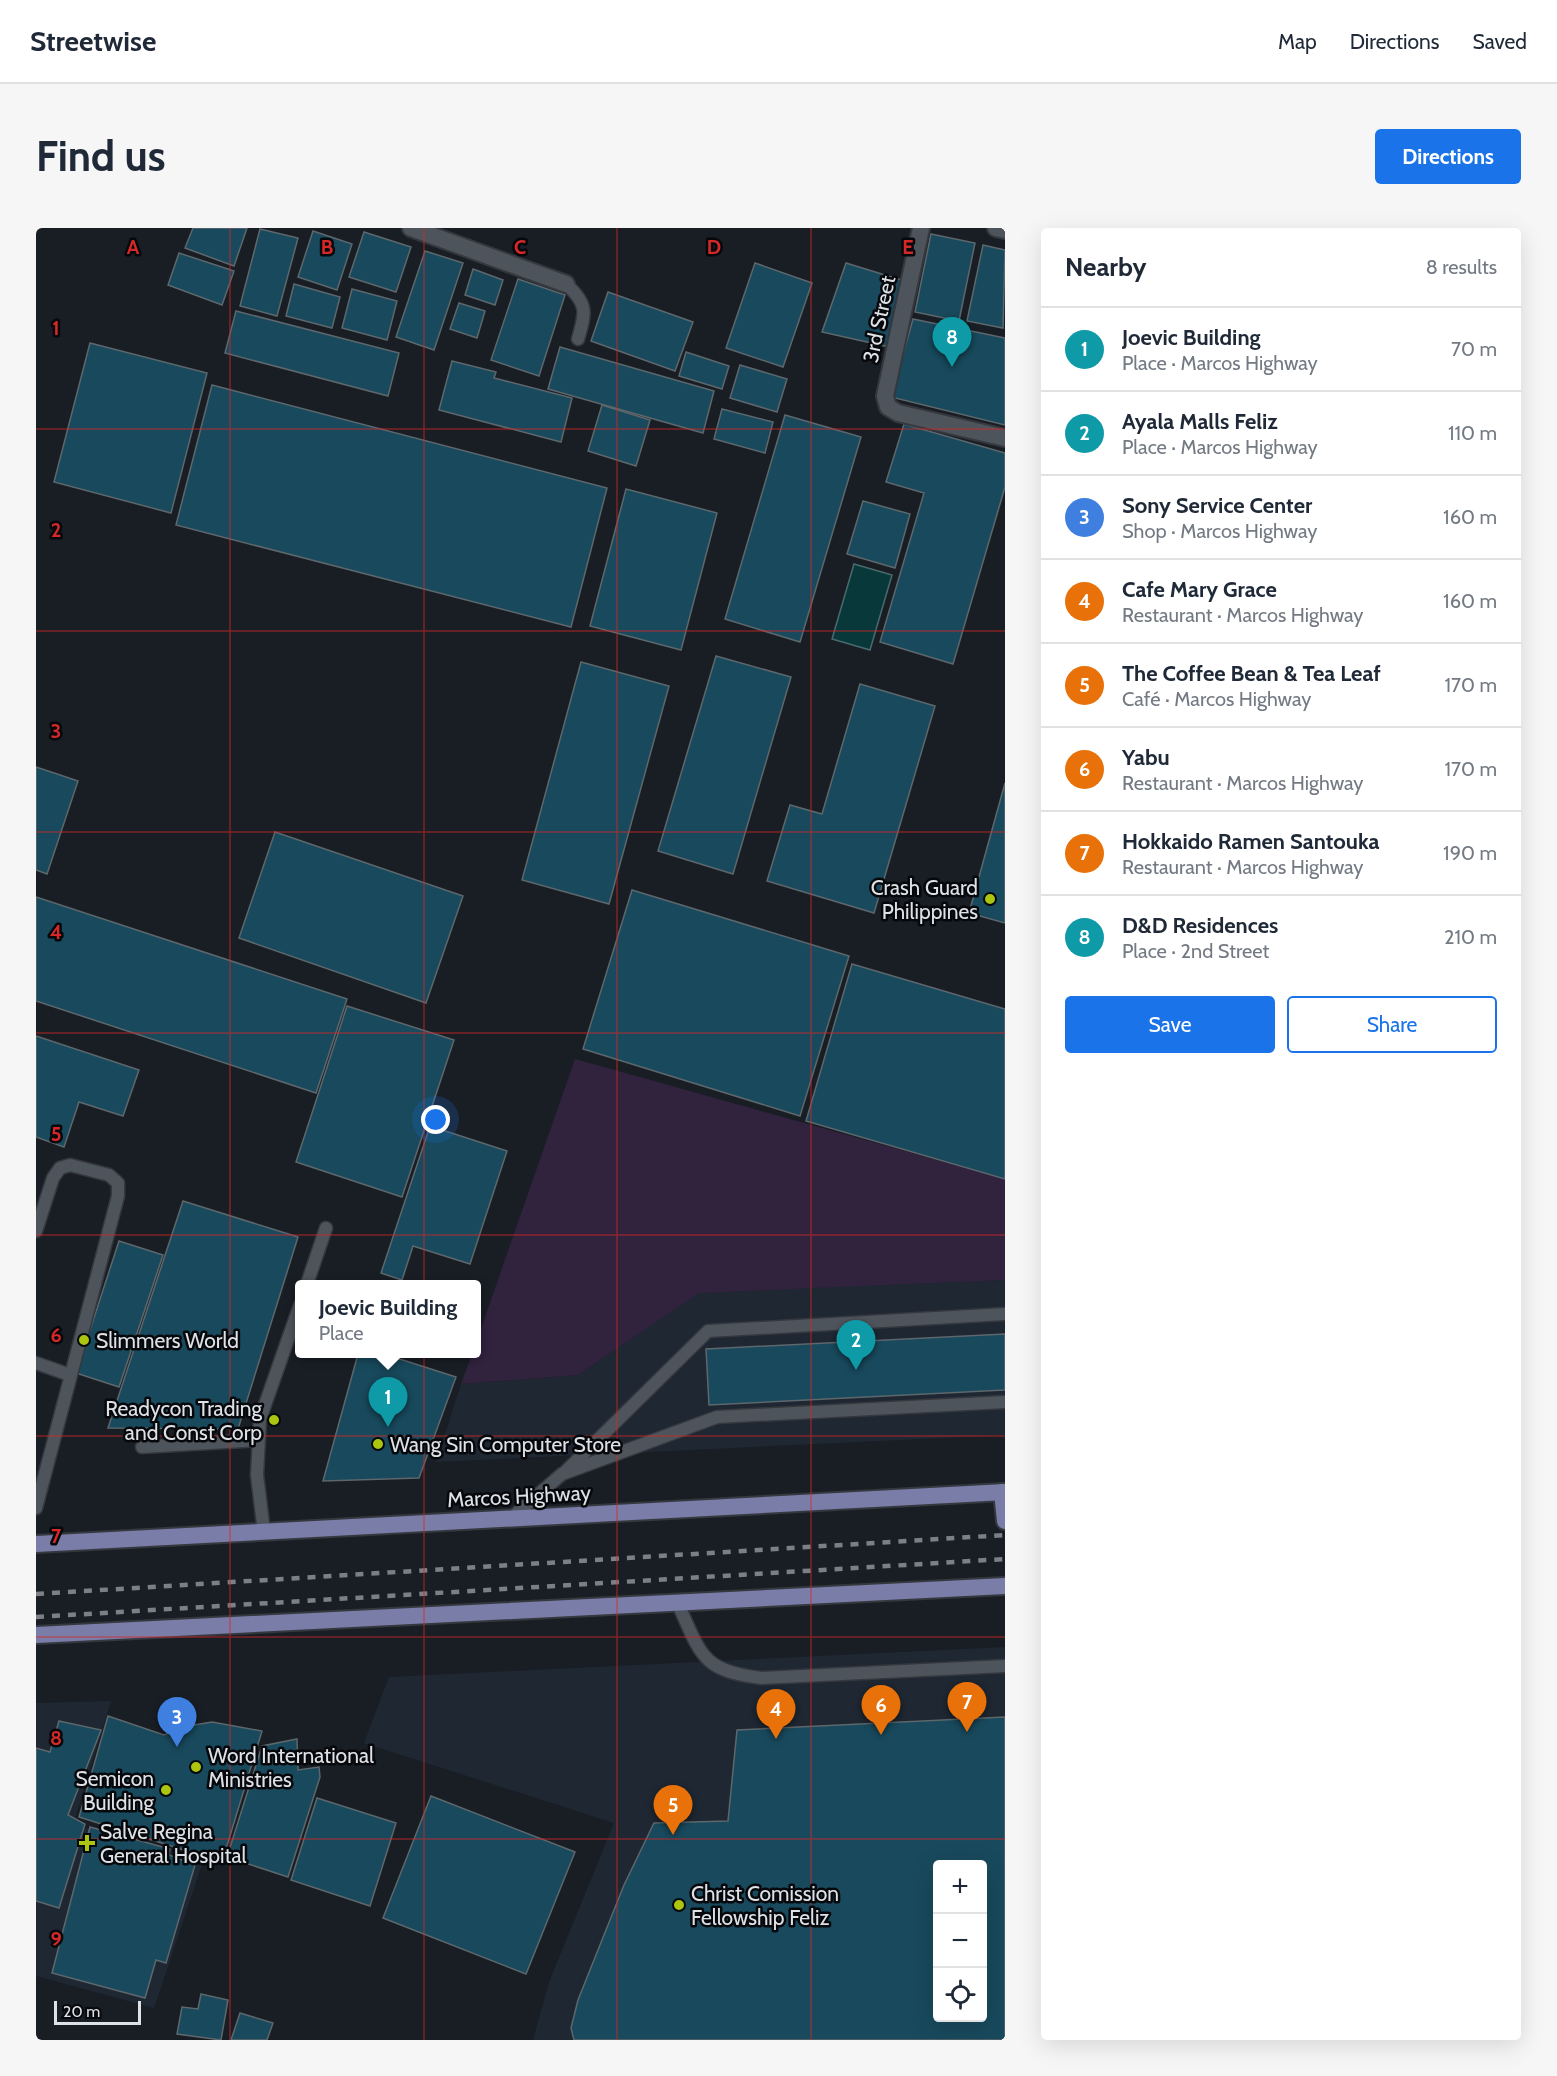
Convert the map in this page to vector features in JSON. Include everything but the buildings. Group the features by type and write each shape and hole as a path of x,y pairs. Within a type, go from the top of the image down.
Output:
{"main road":[{"name":"Marcos Highway","path":"36,1544 1004,1492"},
{"path":"1004,1492 1005,1521"},
{"path":"36,1635 1005,1587"}],"street":[{"path":"411,228 566,284"},
{"name":"3rd Street","path":"921,228 885,396 888,407 898,413 1005,438"},
{"path":"996,228 1005,230"}],"lane":[{"path":"566,284 583,301 585,316 578,339"},
{"path":"36,1231 53,1178 60,1168 70,1165 109,1175 118,1183 117,1196 36,1508"},
{"path":"308,1280 326,1228"},
{"path":"510,1519 562,1474 708,1331 1005,1314"},
{"path":"264,1532 257,1475 260,1419 295,1319"},
{"path":"36,1363 70,1375"},
{"path":"562,1474 717,1416 1005,1402"},
{"path":"142,1447 258,1440"},
{"path":"678,1604 703,1656 732,1675 761,1678 1005,1666"}],"shaded area":[{"path":"854,564 892,575 870,650 832,639"},
{"path":"575,1059 1005,1179 1005,1280 699,1293 578,1375 461,1384 471,1358 481,1358 481,1329"},
{"path":"1005,1280 1005,1435 436,1462 461,1384 578,1375 699,1292"},
{"path":"1005,1647 1005,2040 533,2040 549,1982 614,1823 364,1743 389,1677"},
{"name":"Salve Regina General Hospital","path":"111,1701 73,1825 203,1861 154,2008 36,1976 36,1703"}],"railway":[{"path":"36,1594 1005,1535"},
{"path":"36,1617 1005,1559"}],"place":[{"name":"D&D Residences","path":"952,367"},
{"name":"Crash Guard Philippines","path":"990,899"},
{"name":"Slimmers World","path":"84,1340"},
{"name":"Ayala Malls Feliz","path":"856,1370"},
{"name":"Readycon Trading and Const Corp","path":"274,1420"},
{"name":"Joevic Building","path":"388,1427"},
{"name":"Wang Sin Computer Store","path":"378,1444"},
{"name":"Hokkaido Ramen Santouka","path":"967,1732"},
{"name":"Yabu","path":"881,1735"},
{"name":"Cafe Mary Grace","path":"776,1739"},
{"name":"Sony Service Center","path":"177,1747"},
{"name":"Word International Ministries","path":"196,1767"},
{"name":"Semicon Building","path":"166,1790"},
{"name":"The Coffee Bean & Tea Leaf","path":"673,1835"},
{"name":"Salve Regina General Hospital","path":"87,1843"},
{"name":"Christ Comission Fellowship Feliz","path":"679,1905"}]}
